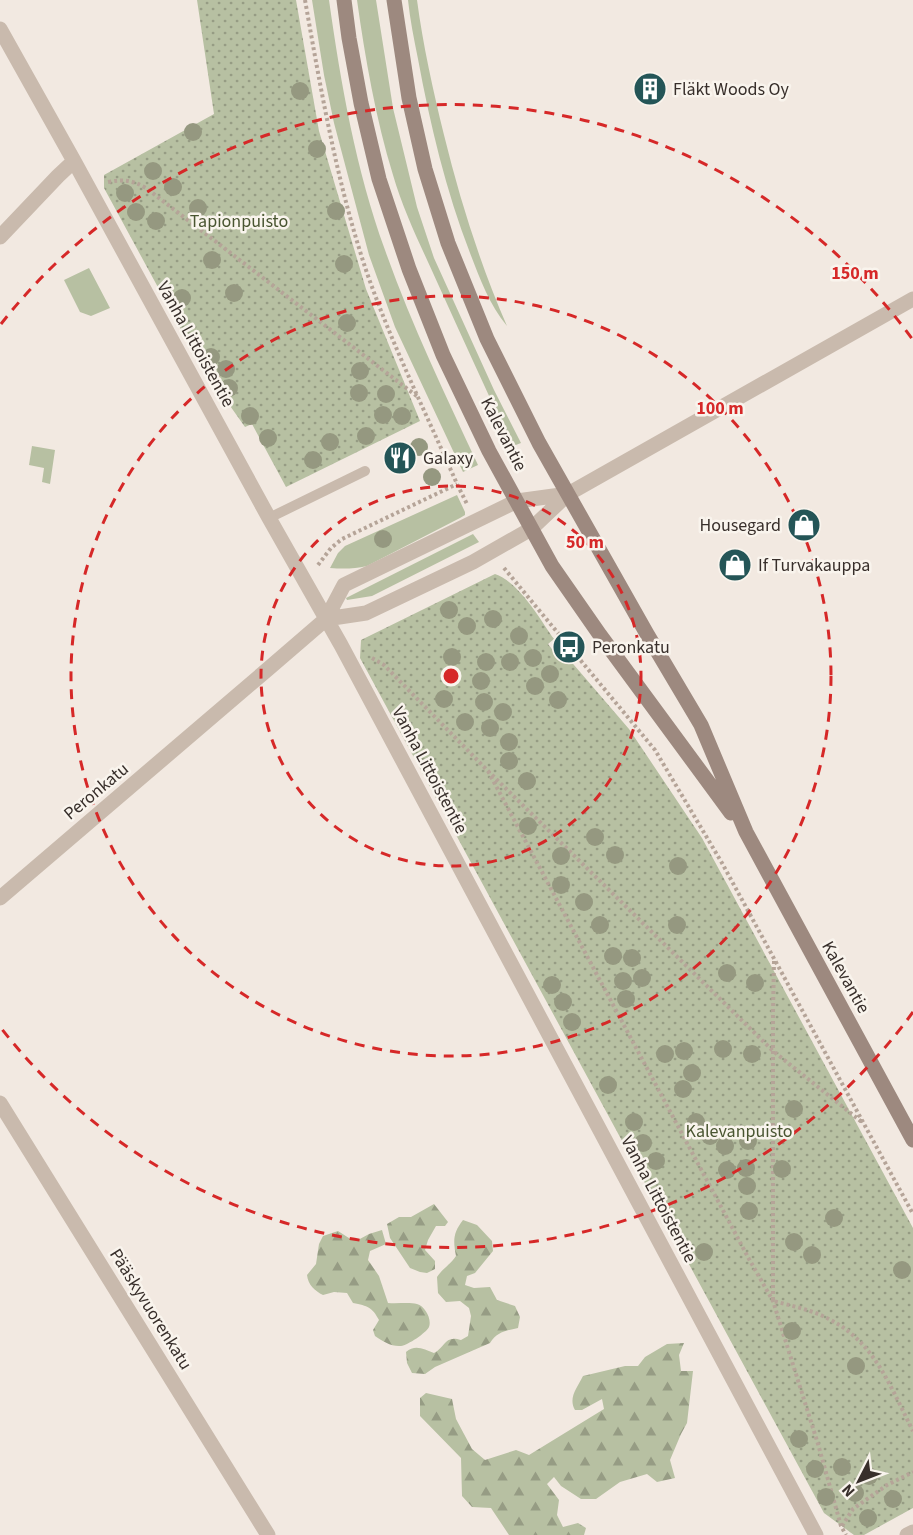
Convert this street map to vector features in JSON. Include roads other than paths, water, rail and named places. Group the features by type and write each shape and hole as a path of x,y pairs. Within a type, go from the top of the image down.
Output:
{"main road":[{"name":"Kalevantie","path":"344,0 361,103 379,178 409,269 443,355 489,451 552,566 574,599 746,832"},
{"name":"Kalevantie","path":"394,0 409,98 425,169 448,243 487,339 539,443 646,634 701,724 746,832 913,1140"}],"street":[{"name":"Vanha Littoistentie","path":"0,28 341,645 816,1535"},
{"path":"0,237 74,161"},
{"name":"Peronkatu","path":"326,619 366,613 473,562 531,529 568,494 913,299"},
{"name":"Peronkatu","path":"0,898 326,619 344,585 517,501 568,494"},
{"name":"Pääskyvuorenkatu","path":"0,1103 268,1535"},
{"path":"907,1535 913,1532"}],"lane":[{"path":"269,518 364,471"}],"place":[{"name":"Fläkt Woods Oy","path":"650,89"},
{"name":"Galaxy","path":"400,458"},
{"name":"Housegard","path":"804,525"},
{"name":"If Turvakauppa","path":"735,565"},
{"name":"Peronkatu","path":"569,647"}],"park label":[{"name":"Tapionpuisto","path":"239,221"},
{"name":"Kalevanpuisto","path":"739,1131"}]}
